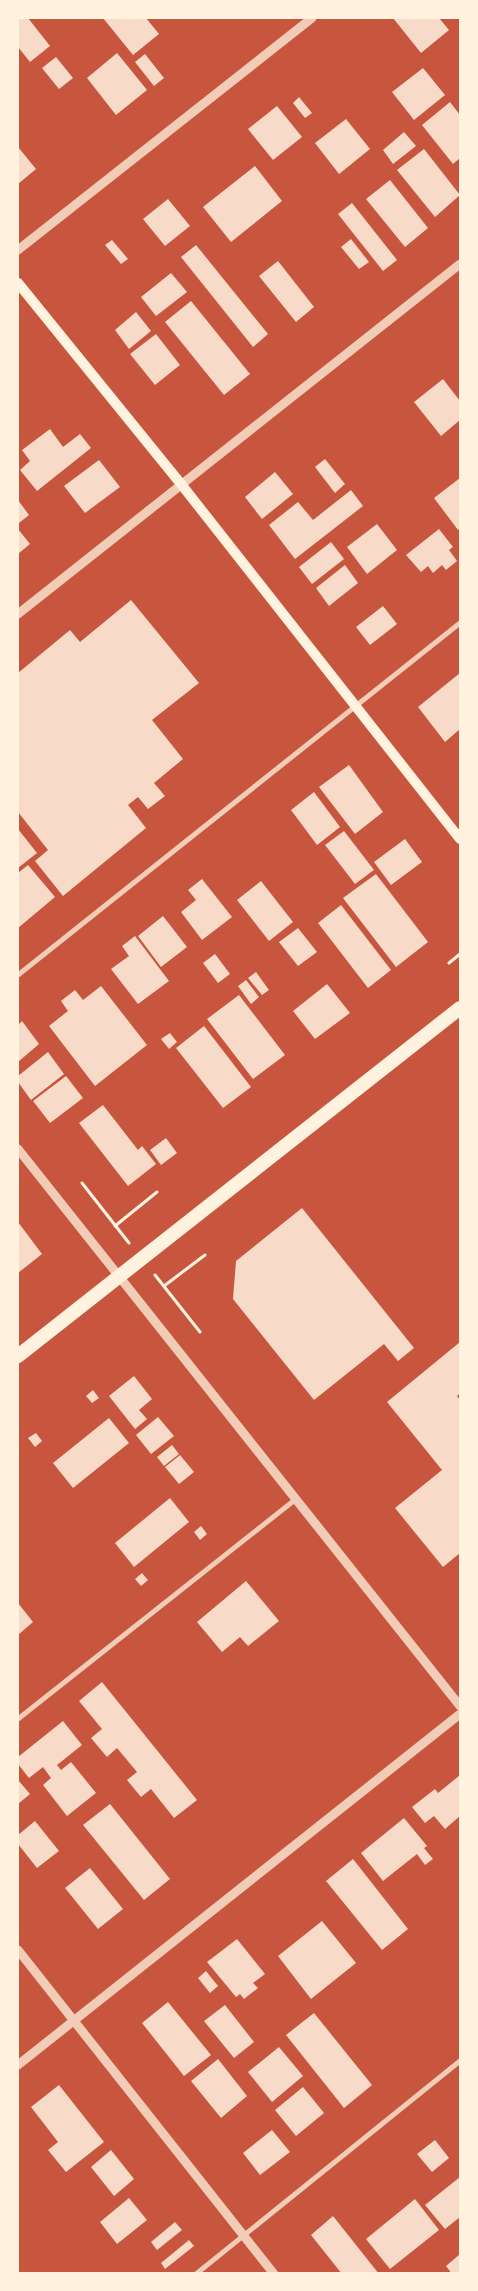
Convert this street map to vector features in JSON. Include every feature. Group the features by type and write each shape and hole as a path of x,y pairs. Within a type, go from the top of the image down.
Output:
{"highway":[{"path":"18,1356 460,1008"}],"main road":[{"path":"18,282 460,839"}],"street":[{"path":"18,250 312,18"},
{"path":"18,614 460,264"},
{"path":"18,975 460,623"},
{"path":"18,1149 460,1706"},
{"path":"18,1719 296,1500"},
{"path":"18,2066 460,1714"},
{"path":"18,1950 274,2274"},
{"path":"196,2274 460,2061"}],"path":[{"path":"450,963 460,954"},
{"path":"82,1183 107,1215"},
{"path":"115,1226 157,1192"},
{"path":"164,1286 205,1255"},
{"path":"176,1302 200,1332"}],"building":[{"path":"18,18 28,18 50,46 30,62 18,47"},
{"path":"103,18 146,18 159,34 133,55"},
{"path":"393,18 439,18 449,30 421,53"},
{"path":"117,53 147,90 116,115 87,78"},
{"path":"145,54 164,78 154,86 135,62"},
{"path":"56,57 73,78 59,89 42,68"},
{"path":"423,68 445,95 414,120 392,92"},
{"path":"299,97 312,113 305,118 293,103"},
{"path":"450,102 460,115 460,158 453,164 422,125"},
{"path":"277,106 302,137 273,160 248,129"},
{"path":"346,119 370,149 339,174 315,143"},
{"path":"404,132 416,146 393,164 383,150"},
{"path":"18,147 36,169 18,184"},
{"path":"424,149 460,195 435,217 397,170"},
{"path":"255,166 282,201 231,242 203,207"},
{"path":"390,180 428,228 405,247 366,199"},
{"path":"168,199 190,226 165,246 143,219"},
{"path":"352,203 397,260 383,271 338,214"},
{"path":"351,239 369,262 359,269 341,247"},
{"path":"112,240 128,259 121,264 105,245"},
{"path":"196,245 268,334 253,347 181,257"},
{"path":"278,261 314,307 296,322 259,276"},
{"path":"171,273 187,292 156,316 141,297"},
{"path":"191,301 250,374 224,395 165,322"},
{"path":"136,312 151,331 129,349 115,330"},
{"path":"156,334 180,365 155,385 130,354"},
{"path":"443,379 460,401 460,420 441,436 414,402"},
{"path":"50,429 63,447 80,434 91,448 37,491 20,470 30,461 22,450"},
{"path":"325,459 345,484 335,493 315,467"},
{"path":"99,460 120,487 85,513 64,486"},
{"path":"275,472 293,494 262,519 245,497"},
{"path":"460,478 460,528 458,530 434,498"},
{"path":"351,490 363,506 295,559 269,525 298,502 313,520"},
{"path":"18,500 29,515 19,523 18,521"},
{"path":"377,524 397,550 367,574 347,547"},
{"path":"18,529 30,544 18,554"},
{"path":"439,529 453,547 449,550 457,561 446,570 442,565 433,573 428,566 421,572 406,555"},
{"path":"331,542 344,559 312,584 299,567"},
{"path":"345,565 358,583 329,606 316,588"},
{"path":"131,600 199,683 152,720 183,759 154,783 165,796 148,809 138,797 128,805 146,828 63,896 35,861 48,850 18,812 18,673 70,630 80,642"},
{"path":"383,606 397,624 370,645 356,627"},
{"path":"460,673 460,729 445,742 418,707"},
{"path":"349,765 383,812 355,834 319,787"},
{"path":"314,792 340,827 317,845 291,810"},
{"path":"18,829 37,853 18,868"},
{"path":"344,831 374,870 355,884 325,845"},
{"path":"405,839 422,862 391,885 374,862"},
{"path":"28,865 55,897 18,928 18,873"},
{"path":"376,874 428,942 396,967 343,898"},
{"path":"202,879 232,917 202,940 181,912 196,900 188,890"},
{"path":"261,881 293,922 269,941 237,900"},
{"path":"341,905 391,970 368,988 318,923"},
{"path":"163,916 187,947 161,967 138,936"},
{"path":"298,928 317,952 298,966 279,942"},
{"path":"135,936 169,981 138,1004 111,969 129,956 122,946"},
{"path":"215,954 230,974 218,983 203,963"},
{"path":"256,972 269,990 262,995 248,978"},
{"path":"246,980 259,997 251,1004 238,986"},
{"path":"327,984 350,1013 315,1039 293,1011"},
{"path":"101,986 147,1045 95,1086 49,1026 68,1011 61,1001 75,990 83,1000"},
{"path":"239,995 285,1055 253,1079 207,1019"},
{"path":"22,1021 39,1044 18,1062 18,1025"},
{"path":"204,1026 251,1087 223,1108 176,1048"},
{"path":"170,1033 177,1042 169,1049 161,1039"},
{"path":"48,1052 64,1074 31,1100 18,1082 18,1076"},
{"path":"66,1076 83,1098 50,1123 33,1101"},
{"path":"103,1105 138,1150 142,1146 156,1164 128,1186 79,1123"},
{"path":"166,1138 177,1153 161,1165 150,1150"},
{"path":"302,1208 414,1348 398,1361 384,1344 314,1400 233,1299 236,1261"},
{"path":"18,1222 42,1254 18,1273"},
{"path":"460,1342 460,1393 457,1396 460,1400 460,1553 443,1567 395,1508 442,1470 387,1402"},
{"path":"134,1376 152,1399 139,1410 147,1419 135,1429 109,1396"},
{"path":"93,1390 99,1398 92,1403 86,1396"},
{"path":"158,1417 174,1436 151,1454 136,1435"},
{"path":"109,1418 129,1443 73,1488 53,1463"},
{"path":"36,1433 42,1441 35,1447 28,1438"},
{"path":"172,1445 179,1454 164,1466 157,1457"},
{"path":"180,1455 194,1472 179,1484 165,1467"},
{"path":"170,1498 189,1522 134,1567 115,1543"},
{"path":"201,1526 207,1534 200,1540 194,1532"},
{"path":"142,1573 148,1580 141,1586 135,1579"},
{"path":"246,1581 279,1621 248,1646 240,1637 222,1652 197,1622"},
{"path":"18,1603 33,1622 18,1635"},
{"path":"102,1682 197,1800 174,1818 151,1789 141,1797 127,1780 137,1772 117,1748 107,1757 91,1738 102,1729 79,1701"},
{"path":"63,1721 82,1745 57,1765 61,1770 71,1762 96,1793 67,1816 43,1785 51,1778 43,1767 29,1778 18,1764 18,1757"},
{"path":"460,1775 460,1816 445,1829 434,1816 425,1823 412,1807 435,1789 438,1793"},
{"path":"18,1780 30,1794 18,1804"},
{"path":"110,1804 170,1879 144,1900 83,1825"},
{"path":"404,1818 427,1846 424,1848 433,1859 425,1865 417,1854 383,1881 361,1853"},
{"path":"35,1821 59,1851 37,1868 18,1844 18,1835"},
{"path":"353,1859 408,1929 382,1950 326,1881"},
{"path":"90,1868 123,1909 98,1929 65,1888"},
{"path":"322,1921 356,1963 311,1999 278,1956"},
{"path":"237,1939 265,1974 253,1983 258,1988 244,1999 240,1994 236,1997 207,1962"},
{"path":"206,1971 218,1986 210,1993 198,1978"},
{"path":"168,2002 211,2055 184,2076 142,2023"},
{"path":"225,2005 254,2042 234,2058 204,2021"},
{"path":"314,2013 372,2085 344,2108 286,2035"},
{"path":"279,2047 303,2076 272,2102 248,2072"},
{"path":"218,2059 247,2096 221,2118 191,2081"},
{"path":"59,2085 104,2142 66,2172 48,2150 58,2142 31,2107"},
{"path":"303,2087 324,2113 296,2136 275,2110"},
{"path":"272,2130 290,2152 260,2175 243,2153"},
{"path":"435,2140 449,2158 432,2172 417,2154"},
{"path":"111,2150 134,2179 114,2196 91,2167"},
{"path":"460,2177 460,2217 445,2229 425,2205"},
{"path":"129,2198 147,2220 117,2244 100,2222"},
{"path":"415,2199 439,2230 390,2269 366,2239"},
{"path":"333,2216 379,2274 342,2274 311,2235"},
{"path":"175,2222 182,2230 157,2250 151,2242"},
{"path":"189,2240 194,2246 165,2269 161,2263"},
{"path":"460,2254 460,2274 452,2274 446,2266"}]}
